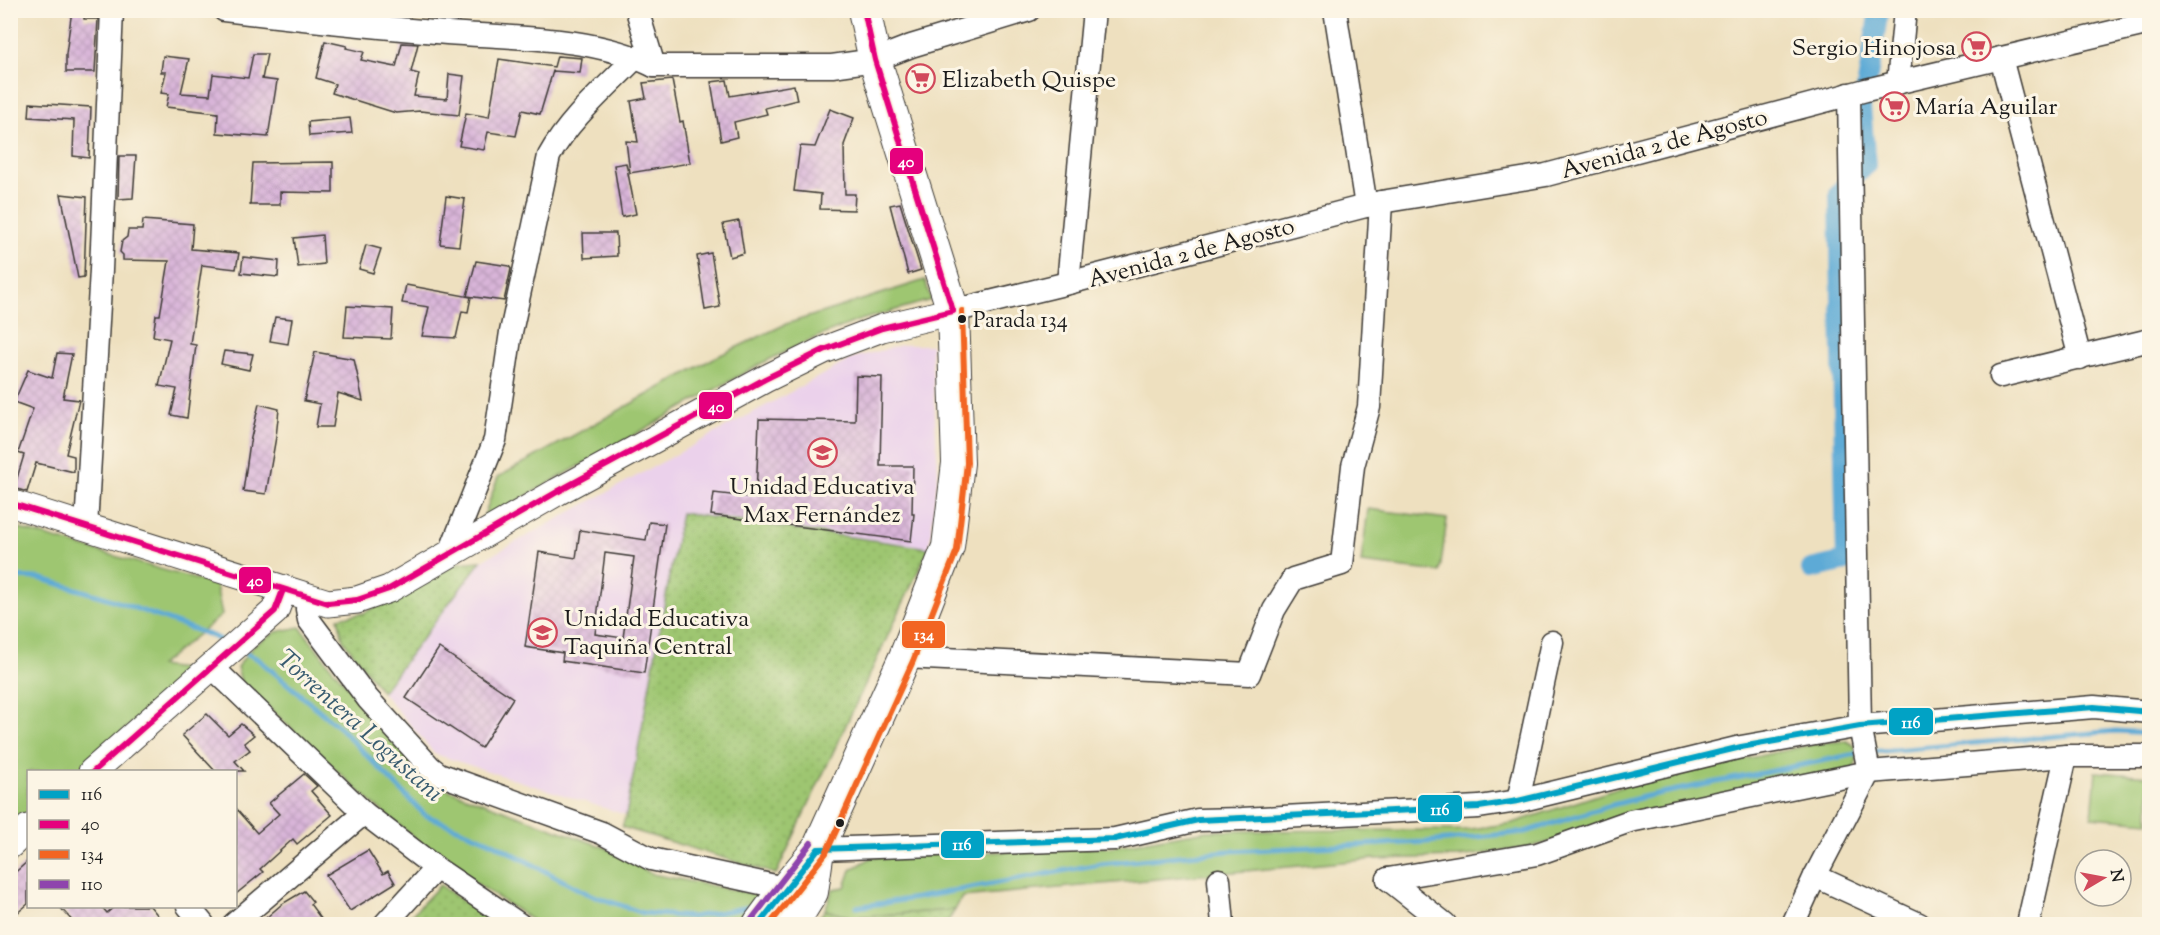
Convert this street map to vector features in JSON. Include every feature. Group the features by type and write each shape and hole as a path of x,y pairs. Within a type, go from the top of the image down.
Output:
{"main road":[{"path":"792,924 798,890 905,657 948,547 958,463 953,310 875,60 864,10"},
{"path":"759,924 798,890"}],"street":[{"path":"86,527 101,270 112,10"},
{"path":"224,10 350,26 594,45 645,62 832,66 875,60 911,46 1029,10"},
{"path":"637,10 645,62"},
{"path":"1068,284 1094,10"},
{"path":"905,657 1249,674 1274,610 1293,579 1342,564 1353,466 1369,407 1373,204 1335,10"},
{"path":"1898,83 1905,10"},
{"name":"Avenida 2 de Agosto","path":"10,503 328,603 357,600 389,589 557,492 765,379 824,350 882,328 1068,284 1373,204 1546,175 1849,94 2150,23"},
{"path":"2001,58 2080,358"},
{"path":"449,555 495,440 511,332 549,156 573,122 645,62"},
{"path":"1793,924 1815,876 1865,751 1849,94"},
{"path":"2001,376 2150,340"},
{"path":"93,770 275,611 283,590"},
{"path":"311,598 307,609 309,620 368,699 439,774 602,833 651,859 798,890"},
{"path":"1518,801 1552,642"},
{"path":"226,653 364,813 436,868 519,924"},
{"path":"1445,924 1388,879 1537,854 1630,821 1865,751 2094,707 2150,712"},
{"path":"818,849 1115,838 1198,820 1479,807 1518,801 1741,747 2066,756 2150,756"},
{"path":"2028,924 2066,756"},
{"path":"234,924 364,813"},
{"path":"10,845 27,829"},
{"path":"385,924 436,868"},
{"path":"1815,876 1919,924"},
{"path":"1220,880 1223,924"},
{"path":"190,908 203,924"}],"shaded area":[{"name":"Unidad Educativa Taquiña Central","path":"902,345 931,345 938,472 929,548 681,514 626,815 435,754 382,692 469,572 481,561 853,358"}],"green space":[{"path":"925,280 931,300 857,321 758,365 482,521 498,477 714,358 786,324"},
{"path":"1368,509 1447,519 1440,572 1361,563"},
{"path":"681,513 929,548 776,874 622,827"},
{"path":"10,526 216,585 222,615 159,666 192,670 79,770 27,770 27,816 10,831"},
{"path":"481,561 382,692 343,640 338,618 364,613 458,563"},
{"path":"300,627 331,667 433,784 606,848 652,874 764,896 743,924 538,924 444,862 371,802 241,682 237,667 254,645 276,632"},
{"path":"1847,741 1855,746 1857,760 1854,768 1525,848 1459,857 1375,859 962,897 955,910 851,917 825,910 833,889 845,887 851,870 872,857 1110,847 1207,831 1464,830 1513,823 1631,784 1819,743"},
{"path":"2096,772 2149,776 2149,822 2092,817"},
{"path":"440,885 495,924 403,924"},
{"path":"825,910 851,917 955,910 946,924 814,924"}],"building":[{"path":"72,10 84,10 84,19 98,19 95,72 66,72"},
{"path":"325,41 364,52 361,60 396,67 402,43 418,44 411,72 419,74 414,96 447,99 449,74 464,76 459,115 420,111 396,113 332,93 335,84 316,78"},
{"path":"253,54 267,54 262,79 277,81 268,137 217,133 218,113 166,107 169,94 161,93 166,72 161,72 163,56 189,59 181,93 210,95 213,74 248,78"},
{"path":"557,56 582,58 580,73 553,71 540,114 522,110 516,136 488,132 484,150 459,146 466,113 489,117 499,59 554,67"},
{"path":"672,80 680,122 683,121 690,163 630,173 626,141 638,142 631,101 646,98 643,83"},
{"path":"727,80 730,96 794,85 797,100 765,108 767,114 734,122 737,137 721,141 711,82"},
{"path":"30,103 91,107 89,158 73,156 74,120 29,117"},
{"path":"830,109 854,118 844,145 845,194 855,194 854,210 820,209 821,194 794,191 800,146 815,147"},
{"path":"350,118 352,133 309,136 308,122"},
{"path":"119,156 136,156 133,198 118,199"},
{"path":"333,162 333,193 280,192 280,205 250,205 253,163"},
{"path":"626,163 636,214 622,217 614,165"},
{"path":"61,194 87,197 84,277 78,278"},
{"path":"446,196 465,199 459,246 440,244"},
{"path":"900,203 921,270 908,274 890,205"},
{"path":"143,220 193,224 191,249 239,253 236,269 202,265 190,344 196,345 187,418 171,415 177,389 159,386 170,339 153,336 156,315 160,315 169,261 123,260 120,252 122,241 127,237 128,230 142,230"},
{"path":"739,221 744,253 730,257 723,224"},
{"path":"583,233 616,233 617,256 584,258"},
{"path":"322,235 324,264 298,267 294,238"},
{"path":"366,245 381,249 373,273 359,269"},
{"path":"711,253 720,307 705,310 697,256"},
{"path":"243,257 279,261 278,277 241,273"},
{"path":"476,261 509,266 511,269 504,301 467,296"},
{"path":"406,285 471,297 468,312 462,311 456,338 422,336 429,307 402,303"},
{"path":"347,306 393,309 391,339 344,337"},
{"path":"275,317 292,319 288,344 270,341"},
{"path":"224,351 253,354 249,370 221,364"},
{"path":"315,352 354,359 363,401 338,393 333,427 316,427 320,404 304,401"},
{"path":"57,353 72,354 63,398 79,400 66,454 74,456 74,472 36,463 27,492 14,488 24,455 18,453 33,409 14,402 28,370 52,378"},
{"path":"856,376 882,377 880,466 913,466 912,514 914,514 911,541 711,515 714,493 756,498 759,419 855,421"},
{"path":"259,404 279,409 266,494 243,491 250,442"},
{"path":"649,522 665,524 644,673 562,661 563,653 525,647 539,552 576,558 580,530 646,540","holes":["605,553 634,557 623,638 595,634"]},
{"path":"439,648 513,698 481,748 406,698"},
{"path":"207,714 228,735 241,724 254,735 244,743 250,750 235,761 244,771 237,771 214,770 182,735"},
{"path":"304,774 317,786 311,791 332,815 297,844 293,839 260,869 263,872 237,893 237,810 257,833 279,814 269,803"},
{"path":"368,850 383,874 388,871 395,883 350,911 326,875"},
{"path":"27,862 27,905 10,919 10,877"},
{"path":"304,891 313,902 310,904 325,924 259,924 282,904"},
{"path":"61,908 103,908 107,913 113,908 152,908 165,924 75,924"}],"waterway":[{"path":"1811,569 1846,561 1839,194 1850,179 1866,165 1861,106 1866,90 1879,10"},
{"name":"Torrentera Logustani","path":"10,577 39,578 107,598 226,643"},
{"name":"Torrentera Logustani","path":"242,651 258,659 340,728 425,815 489,841 586,893 643,913 692,917 751,907"},
{"name":"Torrentera Logustani","path":"1870,752 2116,731 2150,733"},
{"name":"Torrentera Logustani","path":"857,907 1100,864 1228,851 1427,842 1525,832 1647,796 1861,753"}],"transit line":[{"name":"40","path":"864,10 875,60 953,311"},
{"name":"40","path":"10,503 328,603 357,600 389,589 557,492 765,379 824,350 882,328 953,311"},
{"name":"134","path":"770,924 826,853 913,661 957,550 967,463 962,311"},
{"name":"40","path":"95,770 275,611 283,590"},
{"name":"116","path":"759,924 818,849 1115,839 1198,820 1479,807 1518,801 1741,747 1860,726 2094,707 2150,712"},
{"name":"110","path":"752,919 811,843"}],"place":[{"name":"Sergio Hinojosa","path":"1977,47"},
{"name":"Elizabeth Quispe","path":"921,79"},
{"name":"María Aguilar","path":"1894,106"},
{"name":"Parada 134","path":"962,319"},
{"name":"Unidad Educativa Max Fernández","path":"822,453"},
{"name":"Unidad Educativa Taquiña Central","path":"543,632"}]}
